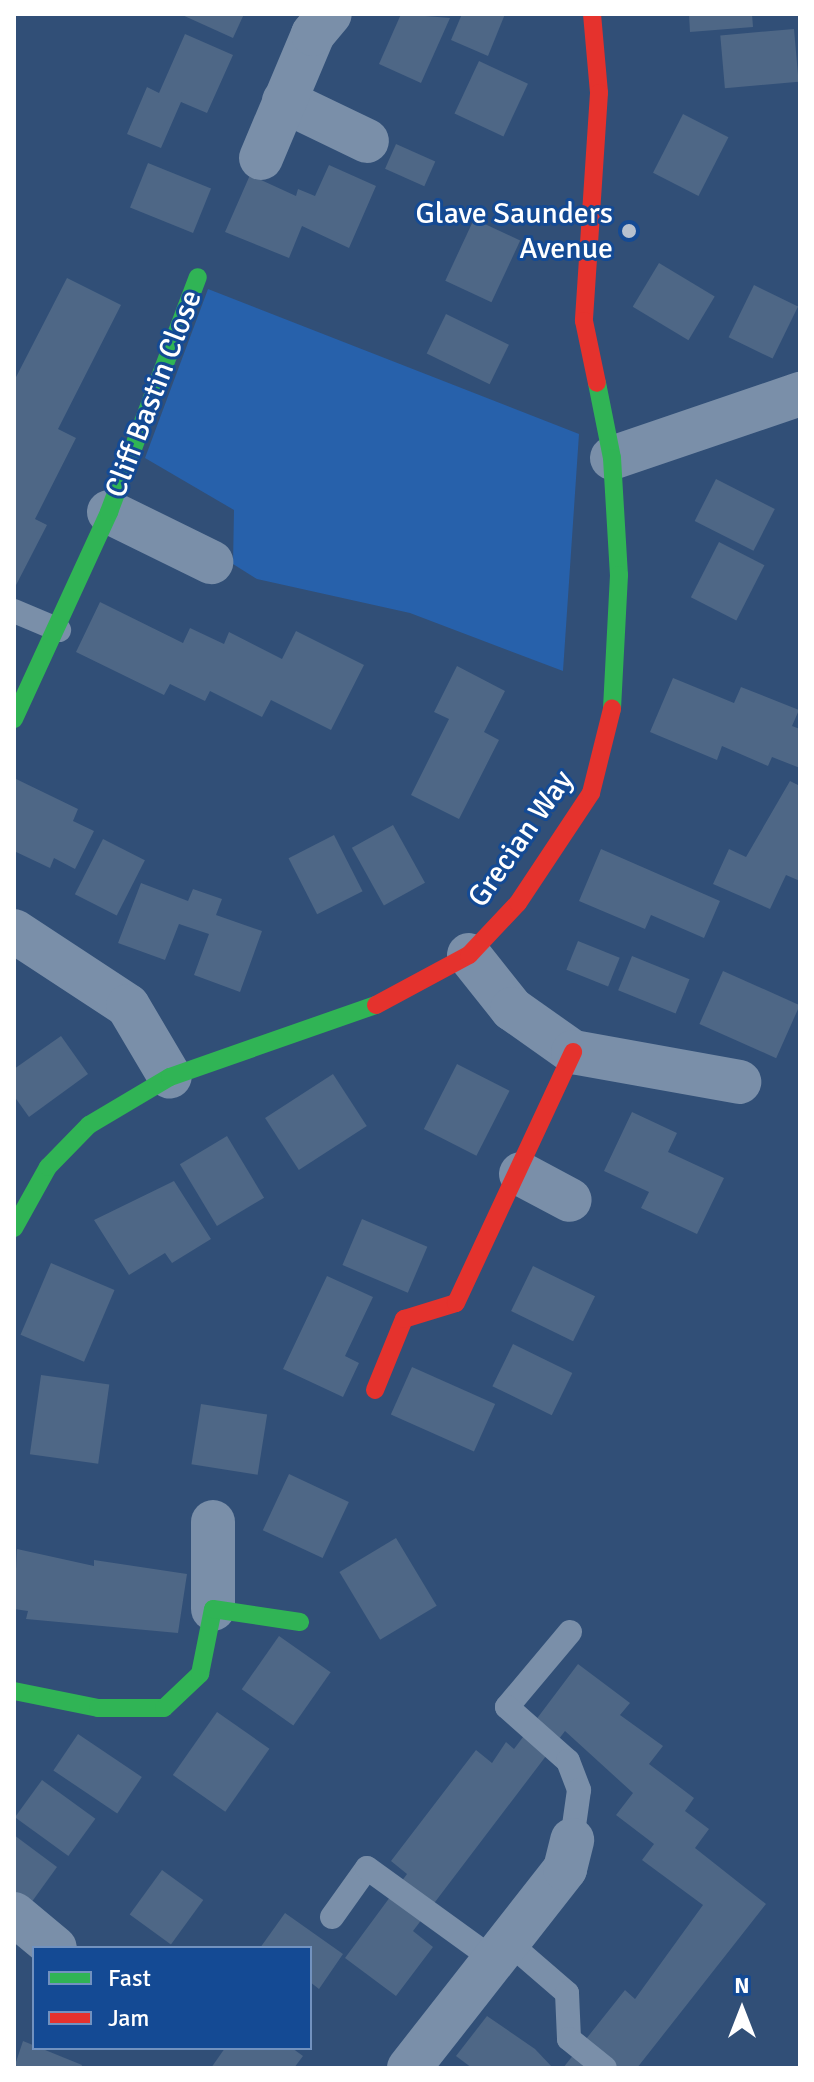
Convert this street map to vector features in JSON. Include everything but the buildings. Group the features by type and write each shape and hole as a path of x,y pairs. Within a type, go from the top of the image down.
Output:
{"street":[{"path":"261,158 313,34 330,14"},
{"name":"Grecian Way","path":"14,1228 65,1145 170,1077 385,1002 469,955 518,903 601,772 611,730 619,575 612,458 584,321 599,93 592,14"},
{"path":"284,101 367,141"},
{"name":"Cliff Bastin Close","path":"14,719 59,630 109,512 198,277"},
{"path":"612,458 800,394"},
{"name":"Cliff Bastin Close","path":"109,512 211,562"},
{"path":"14,931 128,1006 170,1077"},
{"path":"469,955 512,1009 573,1052 739,1082"},
{"path":"375,1390 404,1319 456,1303 521,1174 573,1052"},
{"path":"521,1174 570,1200"},
{"path":"14,1691 98,1708 164,1708 200,1674 213,1609 213,1522"},
{"path":"213,1609 300,1622"},
{"path":"409,2068 565,1869 572,1840"},
{"path":"14,1914 53,1946"}],"lane":[{"path":"14,611 59,630"},
{"path":"570,1632 507,1707 568,1761 579,1790 572,1840"},
{"path":"332,1917 367,1868 567,1993 569,2039 605,2068"}],"shaded area":[{"path":"208,289 579,434 563,671 410,613 257,579 233,564 234,510 145,458"}],"traffic: fast":[{"path":"14,719 109,512 198,277"},
{"path":"597,383 612,458 619,575 612,709"},
{"path":"14,1228 48,1167 89,1125 170,1077 376,1005"},
{"path":"14,1691 98,1708 164,1708 200,1674 213,1609 300,1622"}],"traffic: jam":[{"path":"592,14 599,93 584,321 597,383"},
{"path":"376,1005 469,955 518,903 591,793 612,709"},
{"path":"375,1390 404,1319 456,1303 573,1052"}],"place":[{"name":"Glave Saunders Avenue","path":"629,231"}]}
